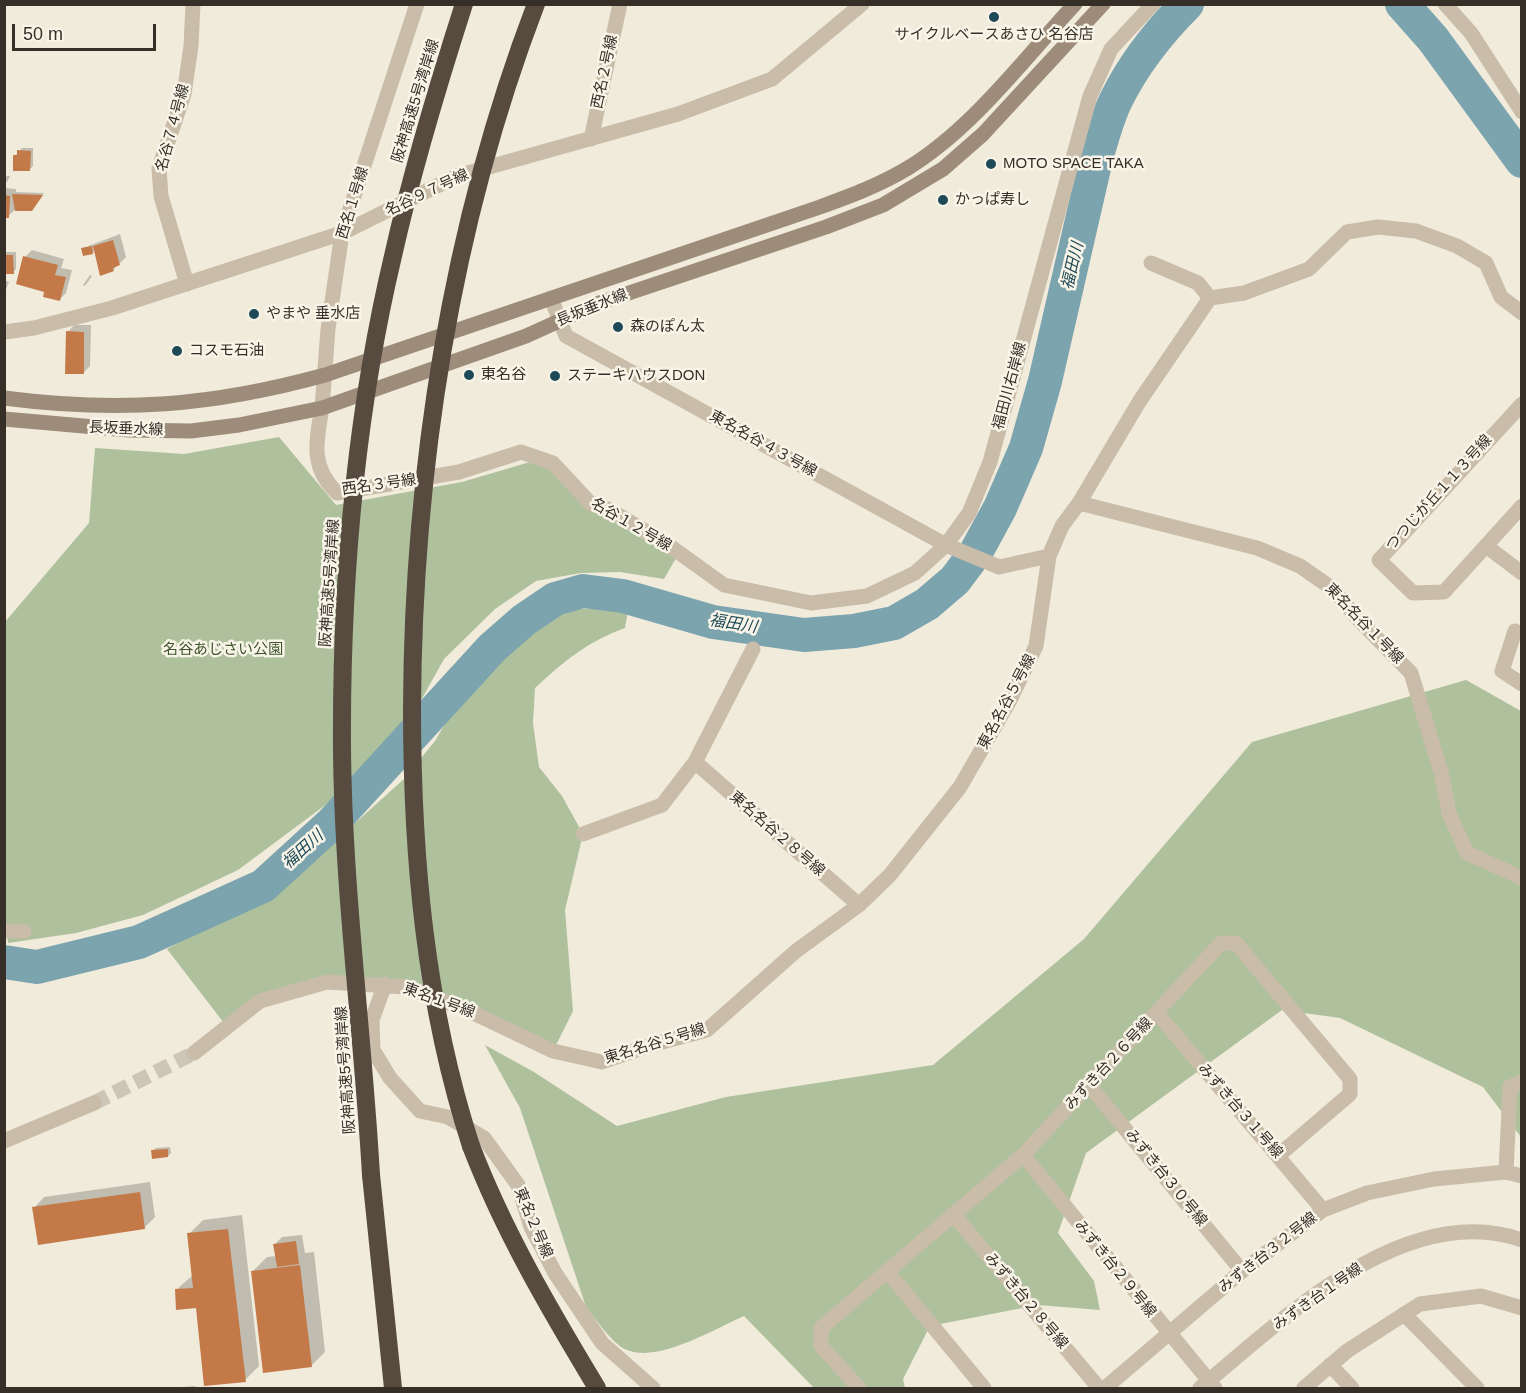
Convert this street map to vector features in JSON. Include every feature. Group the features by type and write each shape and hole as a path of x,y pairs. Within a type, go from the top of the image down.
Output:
{"highway":[{"name":"阪神高速5号湾岸線","path":"393,1389 371,1175 366,1084 345,840 343,653 349,556 364,423 392,260 415,166 464,4"},
{"path":"536,4 478,189 438,377 417,556 412,754 422,912 431,989 441,1042 471,1146 487,1186 530,1276 597,1389"}],"main road":[{"name":"長坂垂水線","path":"4,398 65,405 126,408 184,404 267,391 325,375 872,188 908,168 948,139 1075,4"},
{"name":"長坂垂水線","path":"4,419 129,430 191,431 239,425 322,408 526,336 599,303 826,227 883,205 943,169 983,134 1103,4"}],"street":[{"name":"名谷７４号線","path":"187,284 161,196 159,168 184,94 191,46 193,4"},
{"name":"西名１号線","path":"322,408 328,329 342,233 417,4"},
{"name":"西名２号線","path":"591,139 620,4"},
{"name":"名谷９７号線","path":"4,332 34,328 112,308 342,233 457,176 678,114 772,79 862,4"},
{"name":"福田川右岸線","path":"724,585 811,603 867,596 915,573 946,545 969,513 990,462 1090,96 1111,49 1153,4"},
{"path":"1445,4 1471,33 1521,112"},
{"path":"1151,263 1198,283 1210,298 1244,293 1310,269 1347,232 1378,227 1416,231 1457,246 1486,263 1501,297 1521,313"},
{"name":"東名名谷４３号線","path":"551,298 566,336 946,545 999,567 1048,556"},
{"name":"東名名谷５号線","path":"553,1051 602,1062 651,1045 707,1030 796,951 859,905 890,875 960,787 1009,702 1036,646 1048,556 1062,526 1080,503 1139,402 1210,298"},
{"name":"つつじが丘１１３号線","path":"1521,404 1379,560 1413,593 1444,592 1521,506"},
{"name":"西名３号線","path":"322,408 316,438 318,457 324,480 337,493 476,467"},
{"name":"名谷１２号線","path":"476,467 521,452 553,463 591,504 608,509 667,544 724,585"},
{"name":"東名名谷１号線","path":"1080,503 1257,548 1300,566 1334,589 1358,619 1411,673 1441,772 1449,813 1467,853 1521,878"},
{"path":"1486,546 1521,573"},
{"path":"1515,631 1502,671 1521,684"},
{"path":"583,834 662,805 695,762 753,649"},
{"name":"東名名谷２８号線","path":"695,762 859,905"},
{"path":"4,931 24,931"},
{"name":"みずき台２６号線","path":"859,1389 821,1346 821,1328 1023,1155 1221,943 1236,943 1350,1079 1350,1094 1279,1155"},
{"name":"東名１号線","path":"194,1053 260,1001 327,982 405,987 465,1009 553,1051"},
{"name":"東名２号線","path":"385,984 372,1020 373,1050 390,1078 420,1111 448,1117 484,1138 518,1185 531,1227 555,1274 602,1343 653,1389"},
{"name":"みずき台３１号線","path":"1157,1013 1323,1210"},
{"path":"1506,1172 1510,1087 1521,1082"},
{"name":"みずき台３０号線","path":"1089,1085 1242,1270"},
{"path":"4,1141 94,1103"},
{"name":"みずき台２９号線","path":"1023,1155 1208,1386"},
{"name":"みずき台３２号線","path":"1168,1334 1242,1270 1323,1210 1367,1193 1434,1179 1506,1172 1521,1176"},
{"name":"みずき台２８号線","path":"953,1214 1099,1389"},
{"name":"みずき台１号線","path":"1208,1386 1271,1328 1339,1280 1393,1248 1466,1230 1521,1240"},
{"path":"887,1270 984,1389"},
{"path":"1304,1389 1347,1351 1420,1304 1481,1296 1521,1308"},
{"path":"1404,1314 1477,1389"},
{"path":"1105,1389 1168,1334"},
{"path":"1330,1365 1352,1389"}],"green space":[{"name":"名谷あじさい公園","path":"279,437 336,505 462,482 530,462 547,467 589,507 676,558 664,579 620,572 581,573 536,581 495,609 444,659 415,711 372,762 324,806 238,870 143,915 76,933 8,943 5,919 5,622 89,523 95,448 184,454"},
{"path":"629,605 625,628 599,639 577,653 535,688 533,723 539,767 562,796 583,834 565,910 573,1011 553,1051 405,987 327,982 260,1001 227,1027 167,949 286,882 313,861 404,779 435,741 453,710 493,661 528,627 557,611"},
{"path":"1466,680 1521,711 1521,1137 1483,1087 1340,1018 1282,1010 1086,1153 1058,1233 1094,1281 1100,1310 1038,1305 930,1326 903,1379 905,1388 814,1388 744,1316 686,1343 655,1352 640,1353 627,1350 616,1343 586,1307 520,1108 485,1045 534,1072 617,1126 726,1097 933,1065 1084,939 1252,742"}],"building":[{"path":"17,150 31,151 30,171 13,171 13,155 17,155"},
{"path":"12,194 43,195 32,211 15,211"},
{"path":"4,195 10,196 9,218 4,218"},
{"path":"113,240 120,265 113,268 114,271 100,276 93,246"},
{"path":"92,246 93,254 83,256 81,248"},
{"path":"4,255 13,255 14,274 4,274"},
{"path":"23,256 58,265 55,275 66,277 60,301 43,297 44,292 16,284"},
{"path":"66,331 84,332 84,374 65,374"},
{"path":"168,1149 168,1157 152,1159 151,1150"},
{"path":"140,1192 145,1229 38,1245 32,1207"},
{"path":"228,1229 246,1382 204,1386 196,1308 176,1310 175,1289 193,1288 187,1233"},
{"path":"296,1241 299,1264 277,1267 273,1244"},
{"path":"300,1265 312,1367 263,1373 251,1271"}],"waterway":[{"name":"福田川","path":"4,962 37,967 139,942 263,886 332,823 492,648 524,620 555,599 583,591 623,596 713,622 804,635 854,631 894,623 927,604 955,580 976,552 1000,508 1026,448 1045,381 1097,155 1108,118 1124,85 1140,60 1167,25 1187,4"},
{"name":"福田川","path":"1402,4 1433,39 1522,161"}],"tunnel":[{"path":"94,1103 194,1053"}],"place":[{"name":"サイクルベースあさひ 名谷店","path":"994,17"},
{"name":"MOTO SPACE TAKA","path":"991,164"},
{"name":"かっぱ寿し","path":"943,200"},
{"name":"やまや 垂水店","path":"254,314"},
{"name":"森のぽん太","path":"618,327"},
{"name":"コスモ石油","path":"177,351"},
{"name":"東名谷","path":"469,375"},
{"name":"ステーキハウスDON","path":"555,376"}]}
